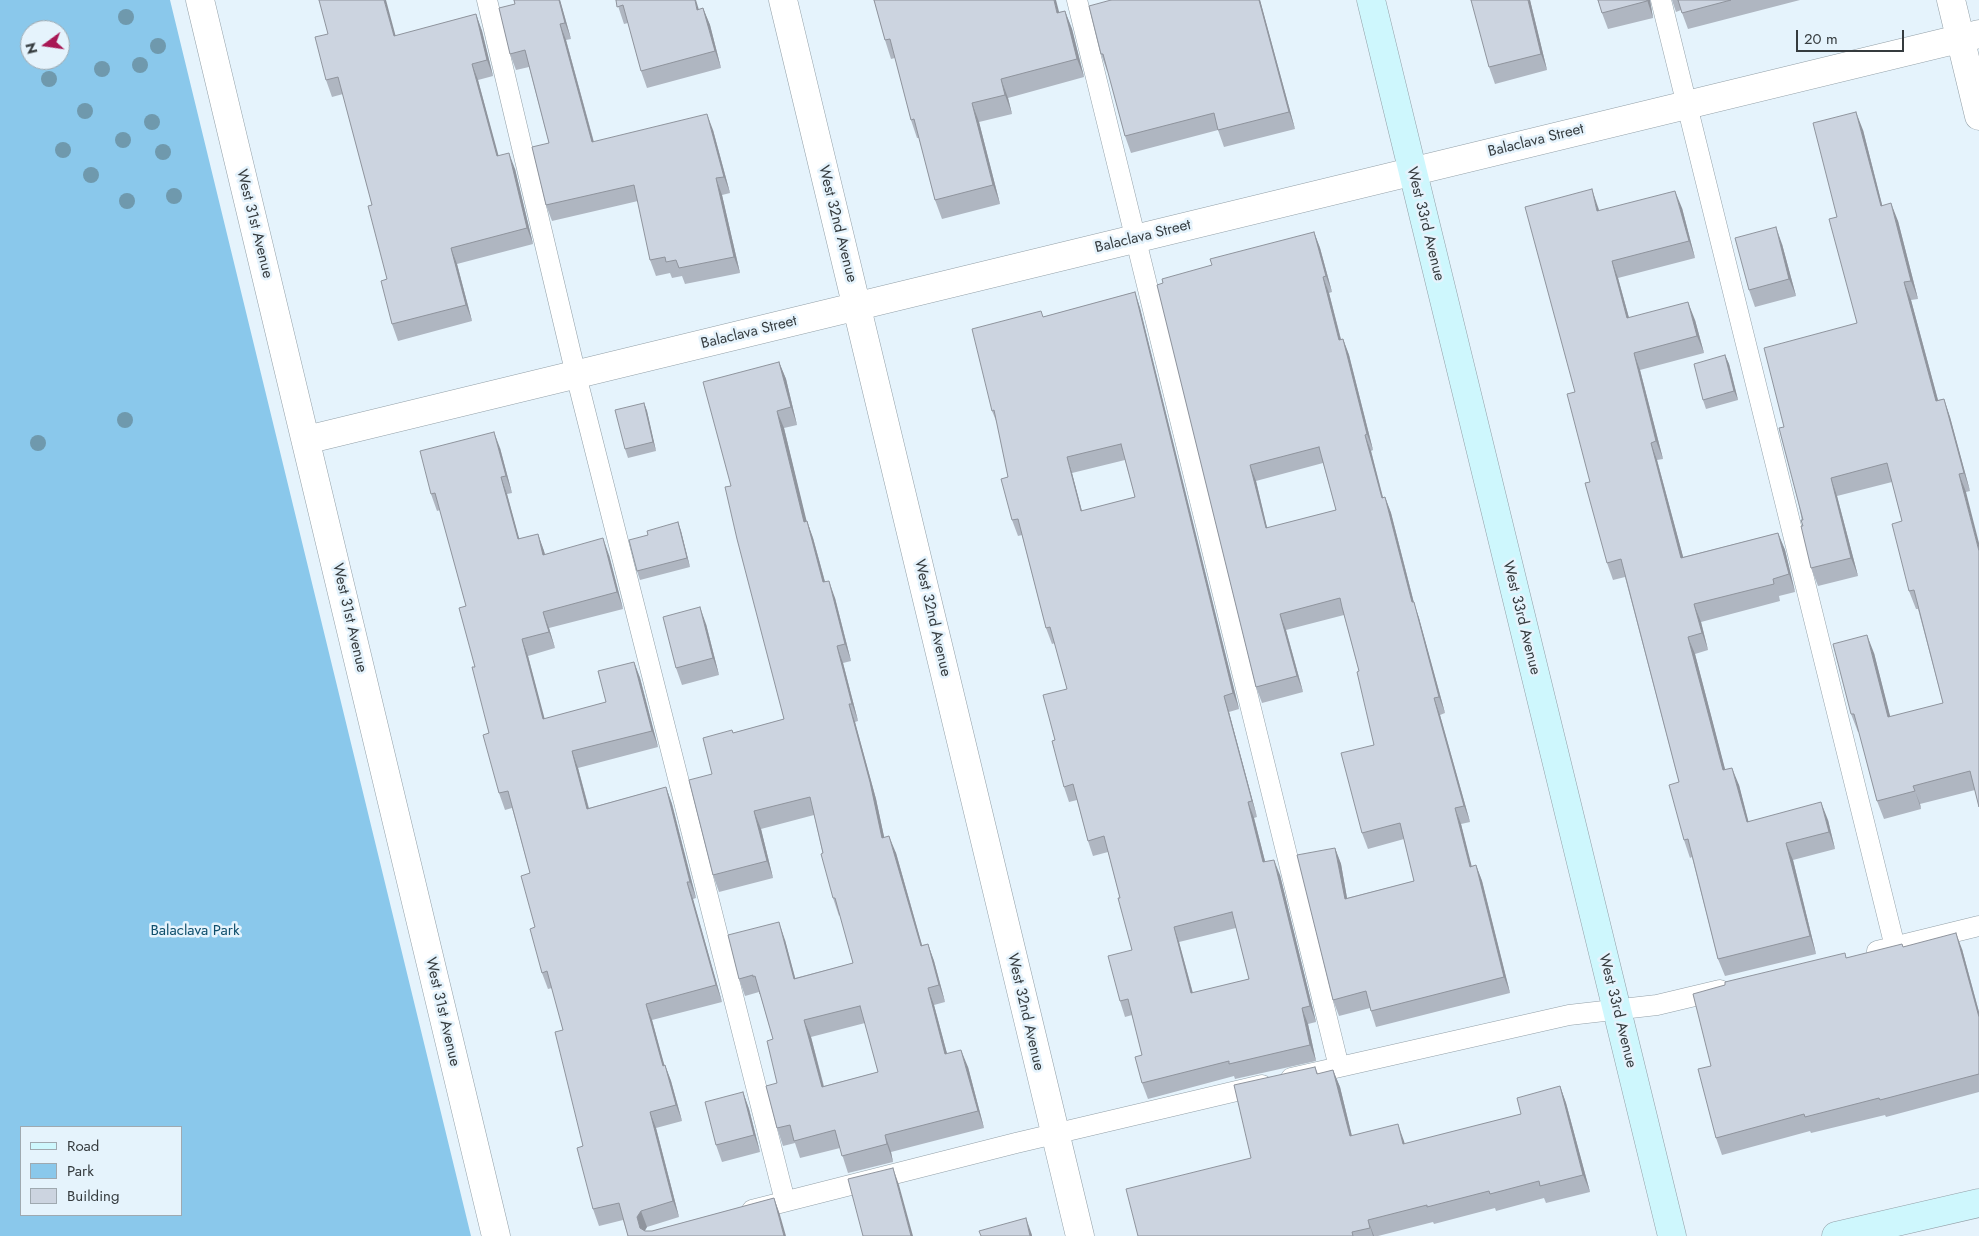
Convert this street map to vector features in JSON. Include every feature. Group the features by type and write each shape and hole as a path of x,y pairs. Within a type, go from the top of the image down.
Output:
{"street":[{"name":"West 31st Avenue","path":"200,0 496,1236"},
{"name":"West 32nd Avenue","path":"782,0 1080,1236"},
{"name":"West 33rd Avenue","path":"1371,0 1672,1236"},
{"path":"1951,0 1970,36 1979,116"},
{"name":"Balaclava Street","path":"306,440 1970,36"},
{"path":"1836,1236 1979,1203"}],"lane":[{"path":"487,0 576,375 785,1201"},
{"path":"1077,0 1339,1067"},
{"path":"1661,0 1895,947"},
{"path":"1857,956 1979,926"},
{"path":"739,1214 1054,1133 1339,1067 1570,1015 1656,1005 1742,984"}],"green space":[{"name":"Balaclava Park","path":"0,0 170,0 471,1236 0,1236"}],"building":[{"path":"319,0 384,0 394,36 476,14 487,60 472,64 497,156 509,153 527,228 451,248 466,305 392,324 381,281 387,279 368,206 372,205 338,77 326,80 315,37 328,34"},
{"path":"514,0 559,0 565,23 560,24 592,142 707,114 724,177 716,178 734,257 679,268 676,260 666,262 665,257 650,260 634,185 546,205 532,147 549,143 525,50 510,54 499,8 515,4"},
{"path":"616,0 695,0 697,10 703,8 715,51 641,71 623,5 617,7"},
{"path":"874,0 1054,0 1057,13 1065,11 1077,59 1001,79 1005,95 972,103 993,185 935,200 914,119 911,120 890,39 885,40"},
{"path":"1111,0 1259,0 1289,112 1218,130 1214,113 1125,136 1089,6"},
{"path":"1471,0 1528,0 1541,54 1489,67"},
{"path":"1598,0 1647,0 1647,1 1602,13"},
{"path":"1678,0 1731,0 1682,13"},
{"path":"1856,112 1881,206 1891,203 1911,281 1904,282 1936,401 1944,399 1964,473 1959,474 1979,551 1979,807 1970,771 1913,786 1915,791 1877,801 1854,714 1851,714 1833,644 1867,635 1888,717 1943,703 1914,590 1909,591 1892,524 1902,521 1887,463 1831,478 1851,558 1811,568 1801,526 1803,526 1801,520 1803,520 1779,428 1784,427 1764,348 1857,323 1829,219 1837,217 1813,123"},
{"path":"1592,189 1597,211 1675,191 1689,241 1612,261 1627,318 1688,302 1697,336 1634,353 1656,441 1651,443 1681,558 1778,533 1789,574 1773,579 1774,584 1694,604 1702,633 1688,637 1723,770 1732,768 1747,822 1821,802 1829,832 1786,843 1810,936 1718,959 1688,839 1684,840 1669,785 1679,782 1621,559 1607,563 1585,483 1590,482 1567,394 1575,392 1525,207"},
{"path":"1776,227 1789,279 1749,290 1735,238"},
{"path":"1314,232 1326,276 1323,277 1339,340 1343,339 1367,434 1365,435 1382,498 1385,497 1439,697 1434,698 1464,806 1455,808 1470,867 1476,865 1504,977 1371,1011 1366,991 1333,1000 1297,855 1335,848 1345,899 1414,881 1400,823 1362,833 1341,753 1374,745 1357,672 1359,671 1340,598 1280,614 1297,676 1256,687 1157,285 1163,283 1162,279 1212,265 1210,259","holes":["1319,447 1336,510 1266,528 1250,465"]},
{"path":"1135,292 1233,693 1224,696 1252,801 1248,802 1263,862 1274,860 1310,1006 1302,1008 1310,1045 1229,1064 1229,1061 1142,1083 1135,1057 1142,1055 1128,999 1120,1001 1108,956 1132,950 1104,836 1088,841 1073,784 1064,787 1052,741 1055,740 1043,695 1067,689 1050,627 1046,628 1018,519 1012,520 1001,479 1008,477 994,410 992,411 972,329 1041,311 1043,317","holes":["1121,444 1135,497 1081,511 1067,457","1232,912 1249,979 1191,993 1174,927"]},
{"path":"1725,355 1734,391 1703,400 1694,364"},
{"path":"779,362 791,407 777,411 804,522 807,521 823,582 829,581 845,644 837,646 852,704 849,704 870,782 882,838 889,836 921,946 928,944 939,985 928,988 945,1054 961,1050 978,1111 885,1135 887,1144 842,1156 835,1130 794,1141 790,1125 777,1128 766,1086 777,1083 767,1041 773,1039 755,976 739,979 728,935 779,922 794,979 853,963 821,854 823,853 810,797 754,811 767,861 713,875 689,780 712,774 703,738 732,730 733,733 784,719 737,539 725,487 731,486 703,382","holes":["860,1006 878,1072 822,1087 804,1020"]},
{"path":"644,403 653,442 625,449 615,410"},
{"path":"494,432 506,476 501,477 518,539 538,534 543,555 603,538 617,592 543,612 549,632 522,639 543,719 606,702 598,671 634,662 652,731 572,751 587,809 666,787 690,882 687,882 716,985 646,1004 676,1105 650,1112 673,1201 641,1211 637,1217 640,1228 645,1231 652,1231 774,1198 784,1236 628,1236 619,1203 593,1209 577,1148 583,1146 555,1032 563,1030 547,971 542,973 530,929 535,927 521,876 530,873 508,791 499,793 483,735 489,733 472,667 475,667 459,608 466,606 435,493 431,494 420,451"},
{"path":"678,522 687,558 637,571 629,540 648,535 647,531"},
{"path":"700,607 713,658 676,668 663,617"},
{"path":"1956,933 1979,1017 1979,1074 1880,1100 1879,1098 1805,1117 1804,1114 1716,1138 1698,1069 1711,1066 1693,994 1725,985 1725,982 1845,953 1846,958 1902,944 1903,947"},
{"path":"1315,1067 1317,1074 1333,1070 1350,1136 1398,1124 1403,1144 1521,1114 1517,1098 1560,1086 1583,1175 1540,1186 1539,1181 1490,1194 1489,1191 1368,1220 1370,1228 1352,1232 1353,1236 1138,1236 1126,1189 1251,1158 1234,1085"},
{"path":"743,1092 754,1135 716,1145 705,1102"},
{"path":"893,1168 911,1236 863,1236 848,1179"},
{"path":"1026,1218 1030,1236 981,1236 979,1231"}]}
